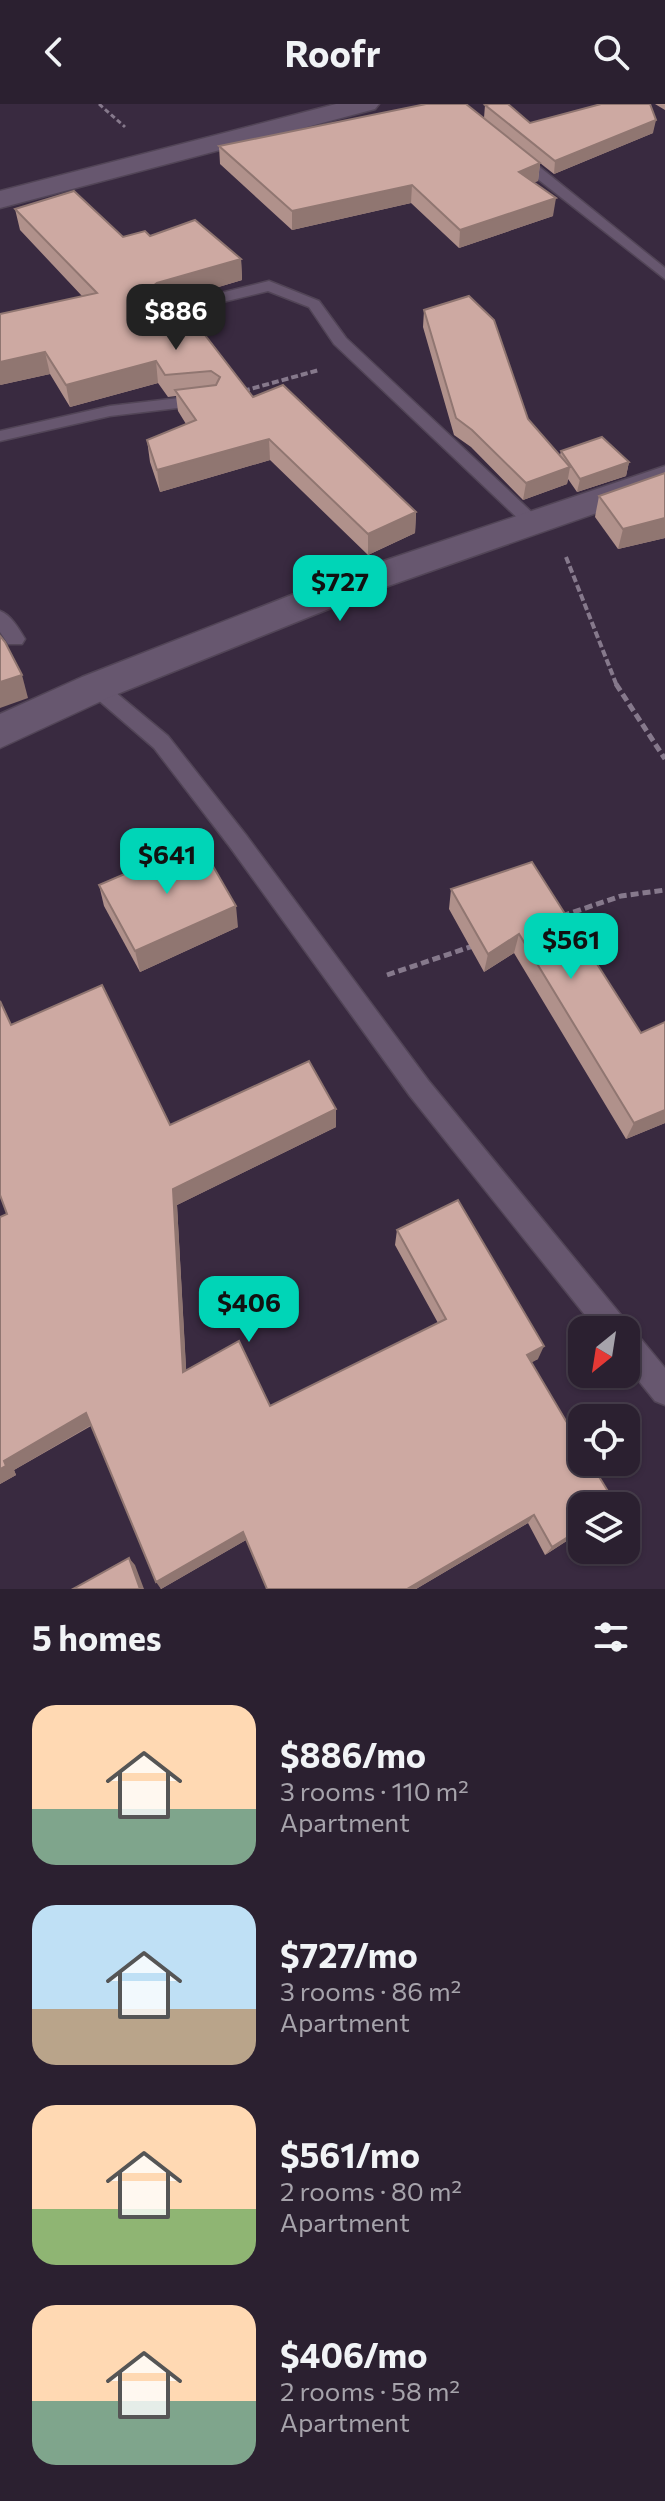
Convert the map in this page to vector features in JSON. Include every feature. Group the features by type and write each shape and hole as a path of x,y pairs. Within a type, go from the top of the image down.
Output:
{"street":[{"path":"0,200 366,104"},
{"path":"0,732 96,687 358,583 665,477"}],"lane":[{"path":"502,143 665,275"},
{"path":"165,311 269,286 314,304 340,341 533,523"},
{"path":"0,436 110,411 211,400"},
{"path":"0,618 15,639"},
{"path":"96,687 161,742 419,1088 604,1316"},
{"path":"640,1360 665,1391"}],"path":[{"path":"211,400 358,359"},
{"path":"533,523 566,556 613,680 665,759"},
{"path":"549,921 621,896 665,890"},
{"path":"346,989 491,940"}],"building":[{"path":"426,104 466,104 540,163 519,172 556,198 460,230 412,185 292,211 219,146"},
{"path":"508,104 530,123 601,104 650,104 656,120 555,161 485,105"},
{"path":"74,191 123,237 145,231 150,236 195,220 241,259 157,283 152,287 153,292 163,297 174,295 253,397 283,385 416,512 368,534 269,439 157,470 147,440 196,420 175,390 216,385 220,377 211,371 165,375 156,361 66,385 45,352 0,362 0,314 97,293 15,209"},
{"path":"469,296 494,320 528,419 570,467 526,483 456,418 424,310"},
{"path":"602,437 629,462 580,479 561,451"},
{"path":"665,473 665,518 623,529 599,496"},
{"path":"0,636 22,675 0,682"},
{"path":"199,842 236,906 135,951 99,885"},
{"path":"532,862 641,1033 665,1022 665,1110 634,1123 519,934 488,954 451,889"},
{"path":"102,985 170,1125 309,1061 336,1109 173,1189 183,1372 239,1341 270,1406 446,1319 397,1230 458,1200 544,1346 527,1355 568,1424 568,1476 599,1476 608,1492 568,1492 568,1537 552,1547 534,1515 407,1589 267,1589 243,1532 156,1582 86,1413 4,1461 6,1466 0,1469 0,1217 7,1214 0,1195 0,1001 11,1025"},
{"path":"129,1558 140,1589 73,1589"}]}
